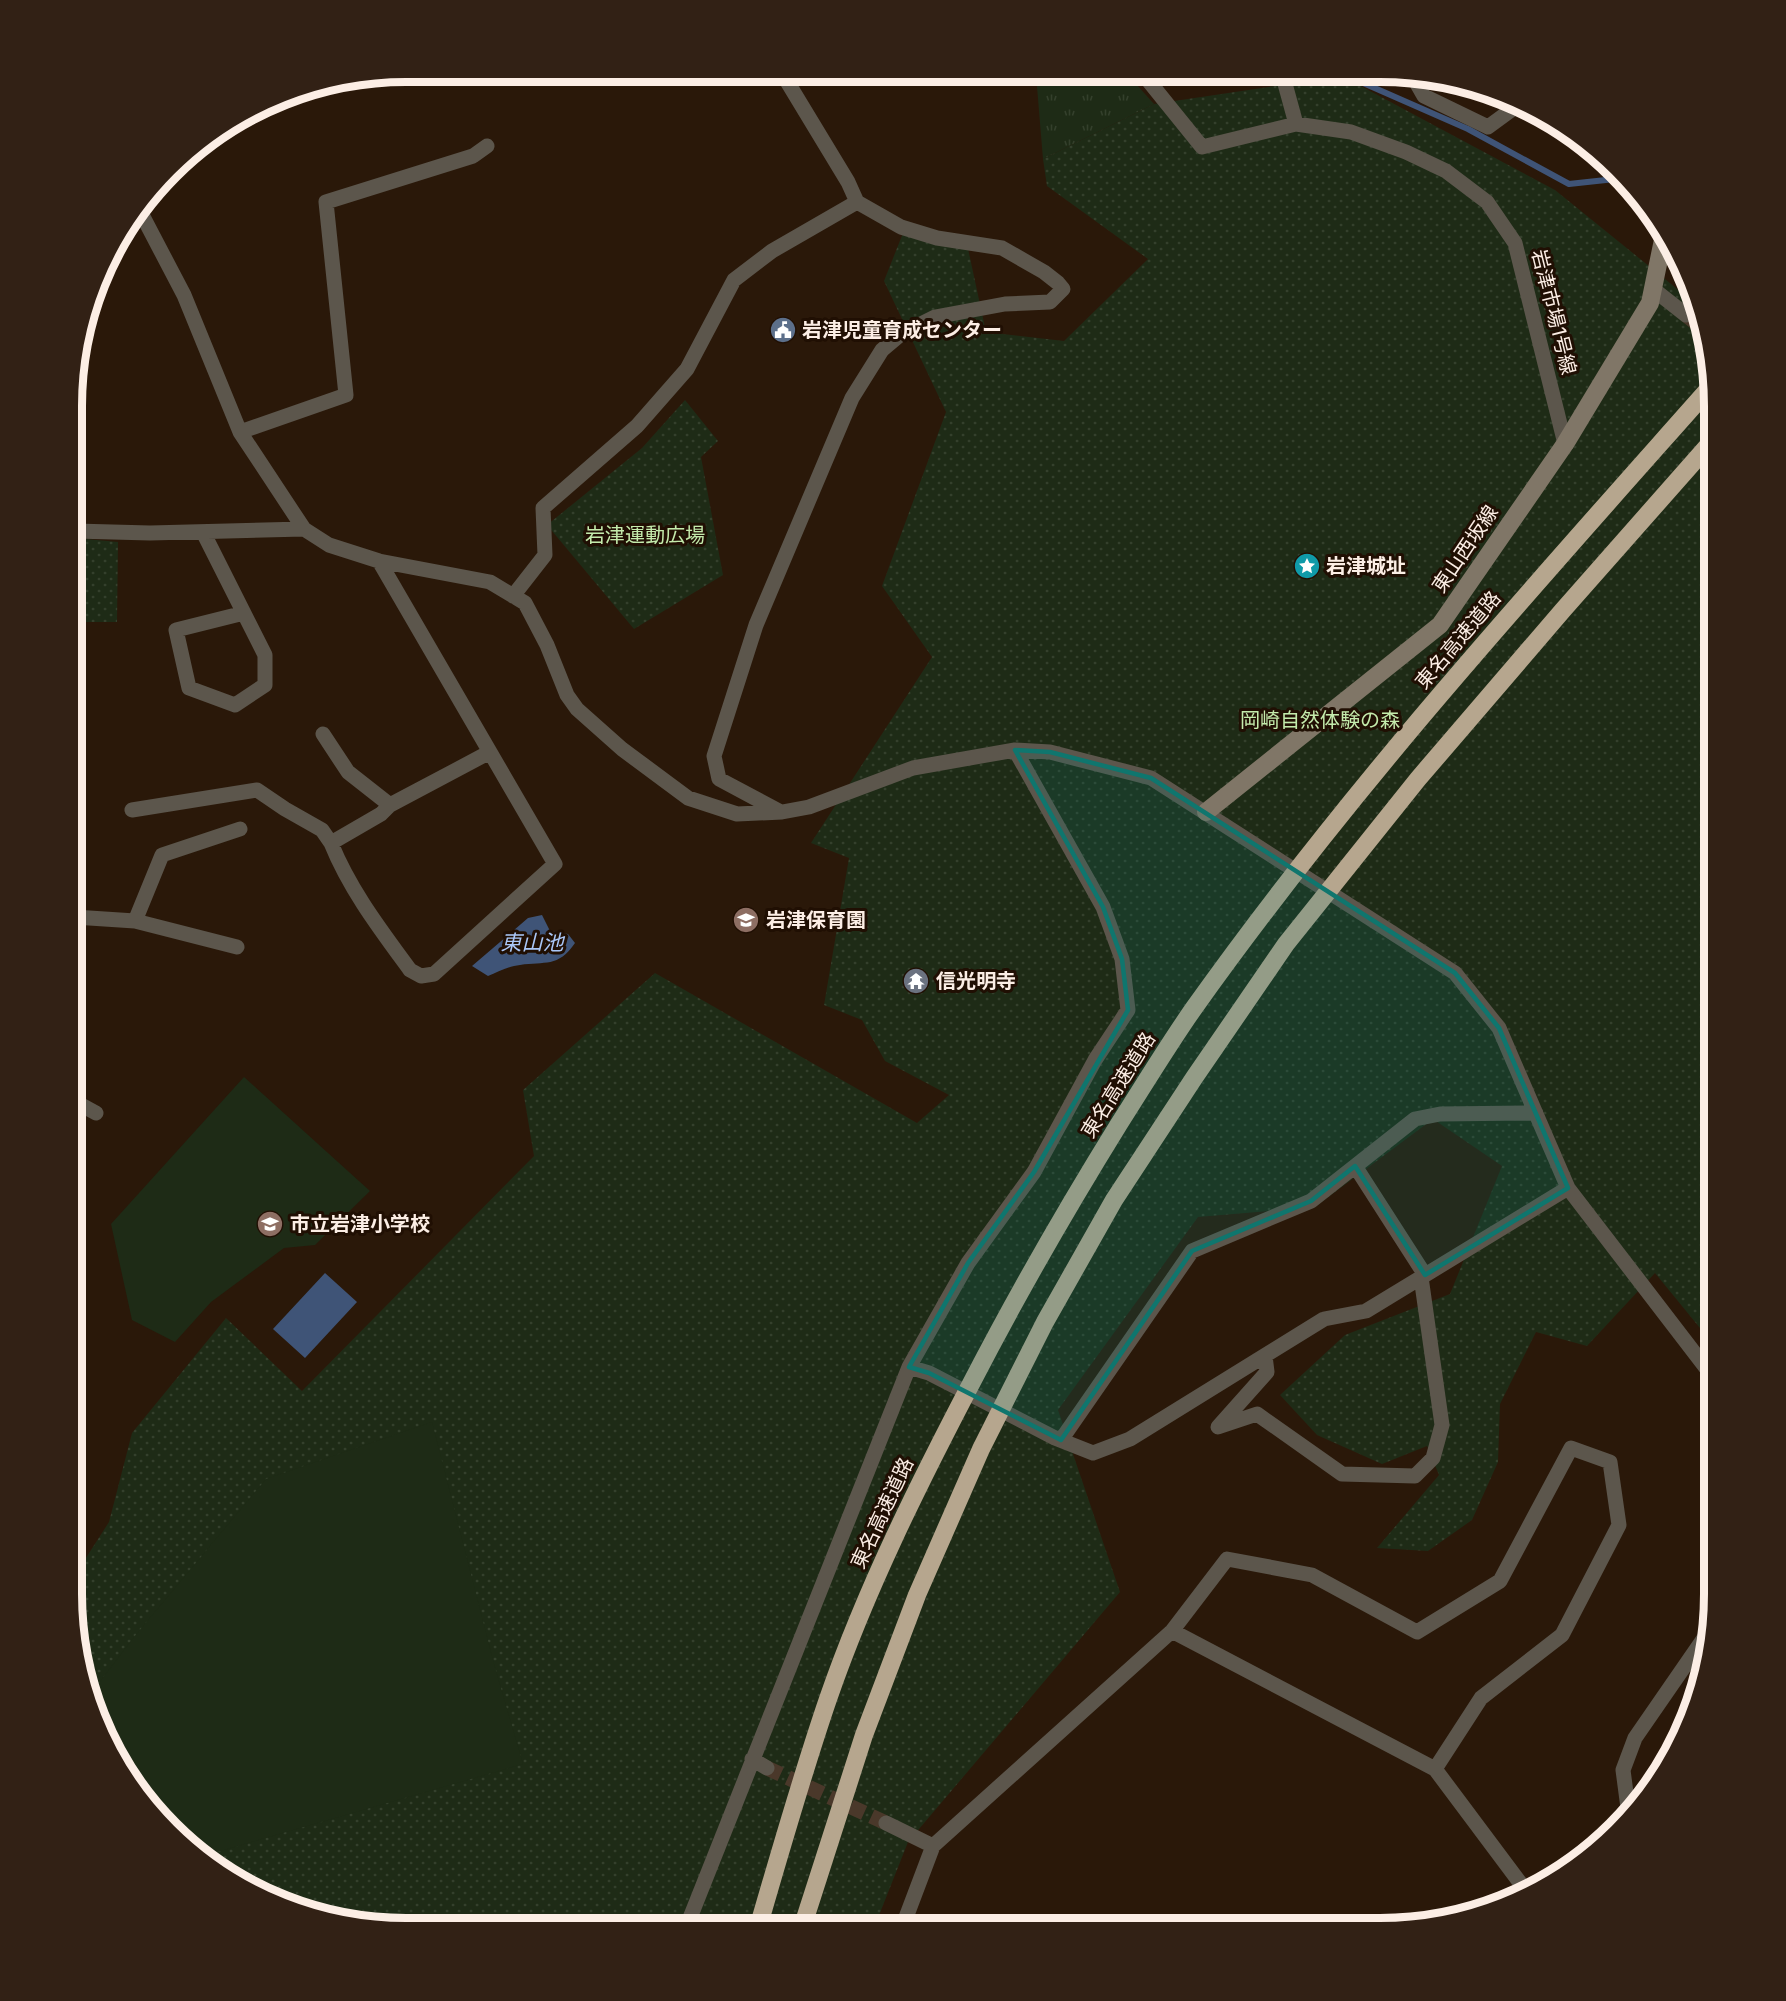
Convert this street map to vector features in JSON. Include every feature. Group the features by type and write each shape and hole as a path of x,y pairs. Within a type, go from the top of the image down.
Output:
{"highway":[{"name":"東名高速道路","path":"761,1918 829,1696 881,1565 951,1421 1047,1243 1147,1079 1193,1010 1286,885 1409,732 1506,618 1703,395"},
{"path":"805,1918 864,1735 917,1595 981,1449 1045,1322 1114,1200 1286,944 1418,779 1704,450"}],"street":[{"path":"782,812 719,779 714,756 756,625 852,398 882,350 909,330 935,317 1005,304 1050,302 1063,290 1044,272 1002,249 937,238 901,227 857,202 848,182 787,82"},
{"name":"岩津市場1号線","path":"1149,82 1202,147 1296,124 1351,132 1406,152 1446,171 1486,202 1515,243 1564,444"},
{"path":"1285,82 1296,124"},
{"path":"1417,85 1424,96 1488,127 1511,110"},
{"path":"240,432 346,395 326,202 473,156 487,146"},
{"path":"513,596 545,555 543,508 637,426 687,369 734,280 772,251 857,202"},
{"path":"143,217 184,295 240,432 304,529 329,545 379,561 490,582 525,603 547,645 567,695 577,709 622,749 688,798 737,814 782,812 809,807 913,768 1015,750 1050,752 1151,778 1455,973 1499,1028 1568,1188 1704,1365"},
{"name":"東山西坂線","path":"1206,812 1440,625 1564,444 1650,303 1661,248"},
{"path":"1653,289 1686,315"},
{"path":"82,531 150,533 304,529"},
{"path":"203,532 244,613 265,655 265,685 235,705 189,688 176,630 244,613"},
{"path":"132,810 257,790 322,830 365,909 410,970 421,976 434,974 555,864 379,561"},
{"path":"323,734 348,772 390,805"},
{"path":"690,1918 909,1368 968,1263 1034,1172 1095,1060 1128,1010 1122,959 1103,907 1015,750"},
{"path":"331,843 381,814 390,805 490,752"},
{"path":"135,921 162,855 240,829"},
{"path":"82,918 135,921 237,948"},
{"path":"82,1105 96,1113"},
{"path":"1058,1439 1192,1251 1311,1201 1415,1119 1440,1114 1536,1113"},
{"path":"1265,1356 1267,1372 1218,1426 1257,1414 1342,1474 1415,1476 1433,1458 1442,1425 1423,1276 1355,1166"},
{"path":"909,1368 929,1373 1058,1439 1093,1453 1130,1438 1324,1319 1366,1311 1568,1188"},
{"path":"906,1918 933,1846 1172,1630 1227,1559 1312,1575 1418,1632 1500,1581 1571,1448 1610,1462 1619,1525 1562,1635 1481,1698 1435,1769"},
{"path":"1172,1630 1435,1769 1522,1885"},
{"path":"1627,1803 1623,1770 1635,1738 1700,1645"},
{"path":"752,1759 767,1768"},
{"path":"886,1823 933,1846"}],"highlighted area":[{"path":"1015,750 1050,752 1151,778 1455,973 1499,1028 1568,1188 1425,1275 1355,1166 1311,1201 1192,1251 1061,1440 929,1373 909,1367 968,1263 1034,1172 1128,1010 1122,959 1103,907"}],"green space":[{"path":"1037,82 1134,82 1154,104 1043,159"},
{"name":"岡崎自然体験の森","path":"1302,82 1353,82 1555,190 1683,294 1701,364 1704,407 1704,1333 1655,1273 1587,1346 1536,1332 1500,1404 1498,1462 1472,1520 1428,1551 1377,1548 1439,1475 1427,1446 1382,1464 1317,1435 1280,1395 1345,1335 1450,1294 1502,1166 1433,1119 1315,1207 1198,1217 1058,1410 1120,1592 908,1842 878,1918 385,1918 323,1907 263,1885 209,1852 177,1824 149,1792 137,1774 116,1738 100,1699 85,1637 82,1564 109,1522 132,1433 226,1318 302,1391 534,1156 523,1090 655,973 917,1123 949,1095 885,1061 862,1020 824,1005 849,858 811,843 932,657 882,586 946,412 884,281 905,228 967,244 986,332 1064,341 1148,259 1047,186 1043,159 1154,104"},
{"name":"岩津運動広場","path":"685,400 718,441 701,457 723,575 634,629 547,525 642,448"},
{"path":"82,539 118,542 117,622 82,622"},
{"path":"244,1077 370,1191 315,1245 284,1248 211,1302 175,1342 132,1320 111,1224"},
{"path":"432,1422 494,1664 523,1764 211,1854 177,1824 149,1792 126,1756 107,1718 96,1686 134,1637 266,1479"}],"water":[{"name":"東山池","path":"542,915 550,931 568,934 575,943 563,956 550,962 512,967 488,976 472,966 528,918"},
{"path":"325,1273 357,1302 305,1358 273,1329"}],"waterway":[{"path":"1361,82 1468,129 1569,184 1611,179"}],"tunnel":[{"path":"1686,315 1691,319"},
{"path":"767,1768 886,1823"}],"place":[{"name":"岩津児童育成センター","path":"783,330"},
{"name":"岩津城址","path":"1307,566"},
{"name":"岩津保育園","path":"746,920"},
{"name":"信光明寺","path":"916,981"},
{"name":"市立岩津小学校","path":"270,1224"}]}
